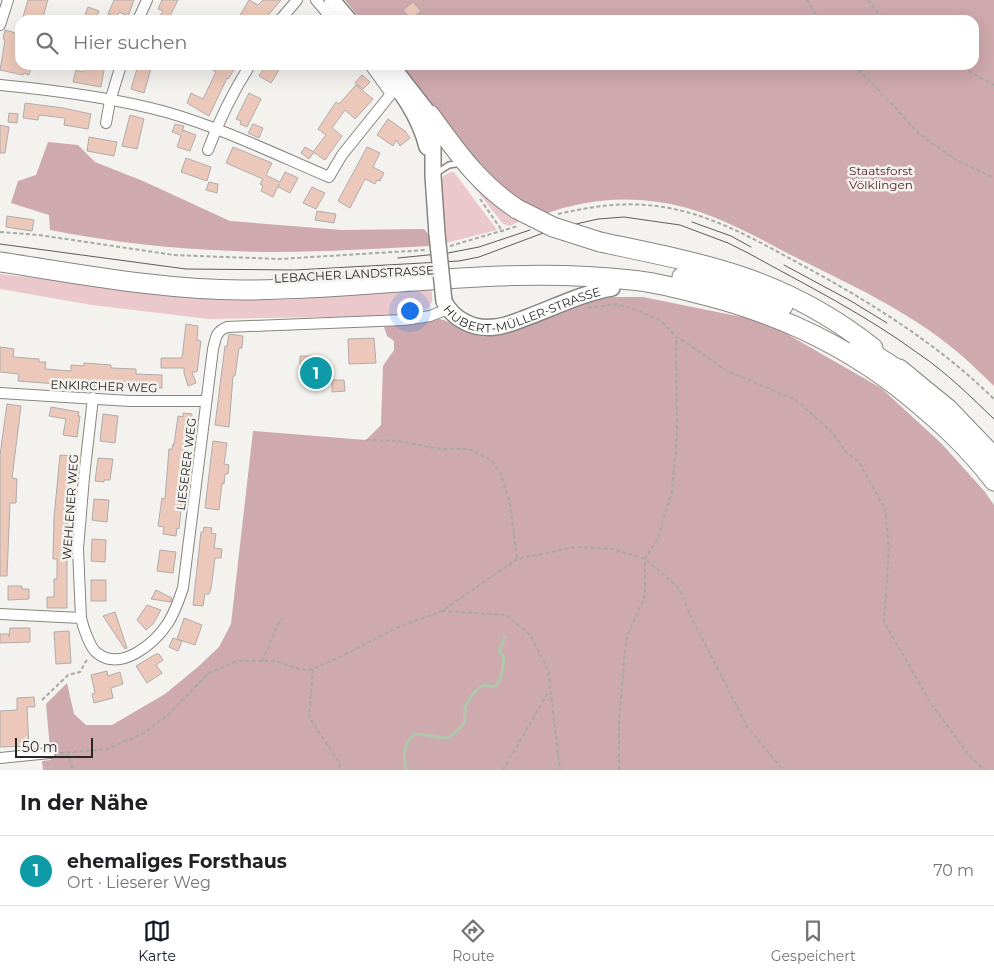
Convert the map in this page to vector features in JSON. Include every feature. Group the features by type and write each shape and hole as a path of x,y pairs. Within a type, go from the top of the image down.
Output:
{"highway":[{"path":"430,115 465,163 519,217 600,242 740,276 782,292 857,335 926,390 962,423 994,458"},
{"name":"LEBACHER LANDSTRASSE","path":"0,251 205,278 270,278 520,265 573,265 648,272 710,282 742,291 807,317 851,340 908,376"},
{"name":"LEBACHER LANDSTRASSE","path":"0,262 205,289 281,289 521,276 633,280 682,289 775,316 849,353 890,381 940,422 962,442 994,481"},
{"path":"612,288 661,292 682,289"}],"main road":[{"path":"332,0 345,15"},
{"name":"HUBERT-MÜLLER-STRASSE","path":"383,70 394,90 413,111 422,129 433,176"},
{"path":"395,70 430,115"},
{"name":"HUBERT-MÜLLER-STRASSE","path":"430,115 437,234 446,305 456,316 471,325 495,327 514,322 595,292 612,288"}],"street":[{"path":"0,25 8,0"},
{"path":"140,15 147,0"},
{"path":"284,15 297,0"},
{"path":"316,0 329,15"},
{"path":"106,124 110,101 119,70"},
{"path":"208,150 216,129 247,70"},
{"name":"HUBERT-MÜLLER-STRASSE","path":"375,70 394,90"},
{"path":"0,85 45,89 165,112 216,129 329,177 342,155 394,90"},
{"name":"LIESERER WEG","path":"98,654 110,660 122,659 136,653 158,636 177,608 183,588 213,350 220,330 228,327 404,320 430,316 446,305"},
{"name":"ENKIRCHER WEG","path":"0,393 130,401 206,401"},
{"name":"WEHLENER WEG","path":"81,618 78,549 93,398"},
{"path":"0,614 81,618 83,627 95,652 98,654"},
{"path":"0,758 50,753"}],"lane":[{"path":"433,176 449,165 465,163"}],"path":[{"path":"807,0 816,15"},
{"path":"868,0 881,15"},
{"path":"859,70 918,134 956,160 994,178"},
{"path":"965,70 994,86"},
{"path":"480,199 503,232"},
{"path":"557,214 606,205 634,204 664,207 705,218 737,230 825,277 900,324 948,358 994,399"},
{"path":"448,246 503,232 519,217"},
{"path":"0,232 174,255 279,259 430,250"},
{"path":"584,309 616,304 660,320 676,337 727,371 796,400 833,433 845,450 859,462 885,509 889,550 884,622 932,705 971,758 984,770"},
{"path":"618,770 619,721 626,640 644,595 645,559 658,538 672,491 677,434 676,337"},
{"path":"366,440 399,441 439,449 469,449 492,460 501,474 510,504 517,559"},
{"path":"50,753 108,749 144,733 170,714 209,673 237,661 274,662 303,670 313,669 396,628 442,611 517,559 575,547 613,549 645,559 679,588 690,615 748,728 784,770"},
{"path":"442,611 506,616 530,636 548,669 549,691 560,770"},
{"path":"262,661 282,618"},
{"path":"42,700 68,675 80,672 86,661 98,654"},
{"path":"313,669 309,718 340,764 338,770"},
{"path":"503,770 549,691"},
{"path":"68,752 73,770"}],"shaded area":[{"path":"460,169 522,220 510,226 503,224"},
{"path":"454,172 497,230 446,243 441,180 443,176"},
{"path":"0,274 209,298 285,300 432,289 432,302 427,309 404,315 209,319 92,305 0,289"}],"green space":[{"name":"Staatsforst Völklingen","path":"345,0 994,0 994,386 955,350 917,322 855,287 726,222 675,205 643,200 585,203 542,215 489,181 402,70 979,70 979,15 357,15"},
{"path":"48,142 78,145 95,162 143,181 230,221 342,230 424,229 429,235 429,246 308,252 235,251 142,244 50,230 49,215 11,203 18,181 36,175"},
{"path":"602,297 643,297 766,322 881,388 942,444 985,492 994,505 994,770 43,770 42,761 51,760 46,704 67,683 74,714 86,725 112,725 165,694 219,647 231,624 253,431 366,440 381,425 383,366 394,350 394,341 387,336 384,327 439,319 450,322 475,335 500,335"}],"building":[{"path":"28,0 48,0 44,15 24,15"},
{"path":"114,0 134,0 128,15 119,12 118,15 108,14"},
{"path":"162,0 178,0 170,15 161,15 163,11 158,9"},
{"path":"249,0 258,5 263,0 281,0 268,15 240,15"},
{"path":"413,2 421,11 416,15 407,15 403,10"},
{"path":"88,7 99,11 98,15 85,15"},
{"path":"5,30 15,33 15,70 30,70 29,75 0,70 5,40 3,39"},
{"path":"76,70 83,72 83,70 104,70 101,87 73,82"},
{"path":"137,70 151,70 144,93 131,89"},
{"path":"213,70 234,70 227,78 209,116 187,103 191,93 203,99 216,72"},
{"path":"263,70 279,70 271,83 259,76"},
{"path":"362,75 370,82 363,89 355,83"},
{"path":"356,85 373,99 355,119 345,110 332,128 342,136 325,160 313,152 326,135 318,129 336,102 339,104"},
{"path":"249,93 261,99 247,127 240,124 241,121 236,119"},
{"path":"25,103 91,114 88,129 64,125 65,118 39,115 38,120 23,118"},
{"path":"9,113 18,114 17,123 8,122"},
{"path":"130,115 144,119 137,149 122,146"},
{"path":"388,119 405,131 410,138 400,146 396,140 393,146 377,135"},
{"path":"175,124 184,126 182,132 183,130 196,135 190,151 177,147 181,135 172,132"},
{"path":"253,124 263,128 259,138 248,133"},
{"path":"0,125 9,127 5,153 0,153"},
{"path":"89,137 117,142 114,156 87,151"},
{"path":"233,147 272,163 266,175 280,182 285,172 298,178 290,193 278,187 279,184 273,197 261,191 263,186 260,184 263,179 226,163"},
{"path":"305,147 314,152 309,159 301,153"},
{"path":"367,147 380,153 373,167 384,173 380,181 377,180 375,184 365,179 350,208 338,201"},
{"path":"186,158 211,167 207,181 181,172"},
{"path":"209,182 218,184 217,193 206,190"},
{"path":"312,187 325,193 316,209 303,203"},
{"path":"317,211 336,214 334,223 315,220"},
{"path":"7,216 34,220 32,231 6,227"},
{"path":"186,324 198,326 197,340 201,341 197,372 192,372 196,383 188,386 184,368 161,368 161,358 182,358"},
{"path":"229,334 243,336 242,348 239,348 235,376 233,376 229,427 215,425 225,346 227,346"},
{"path":"374,338 376,363 349,364 348,339"},
{"path":"0,347 14,349 13,357 39,359 39,362 46,362 45,369 71,371 71,365 84,366 84,363 111,365 111,368 136,369 136,374 162,375 162,388 83,386 18,381 19,374 0,372"},
{"path":"300,356 314,356 314,369 331,368 332,382 317,383 317,377 300,378"},
{"path":"332,380 344,380 345,391 332,392"},
{"path":"7,404 21,406 12,478 17,479 16,503 10,503 7,576 0,576 0,455"},
{"path":"51,407 79,412 77,437 63,435 66,419 49,416"},
{"path":"183,413 192,414 189,440 185,439 182,456 187,456 179,529 177,528 176,536 163,534 164,527 158,526 162,498 165,499 169,449 172,449 174,444 178,416 183,417"},
{"path":"103,414 118,416 115,443 100,441"},
{"path":"213,441 227,443 224,464 229,465 228,474 225,474 224,484 222,483 219,510 205,508"},
{"path":"60,455 74,456 67,533 67,608 47,608 47,597 54,597 54,579 57,579 57,559 53,559 54,518"},
{"path":"98,458 113,459 110,480 104,480 104,482 95,481"},
{"path":"94,499 109,500 107,522 92,520"},
{"path":"204,527 212,528 211,533 216,534 214,548 222,549 221,558 215,558 211,589 209,594 205,594 203,606 193,605 201,532 203,532"},
{"path":"92,539 106,540 105,562 91,561"},
{"path":"160,550 176,552 173,573 157,571"},
{"path":"91,580 106,580 106,601 91,601"},
{"path":"8,586 22,586 22,589 29,589 29,599 8,600"},
{"path":"156,590 172,598 171,602 151,599"},
{"path":"147,605 161,610 153,624 146,630 137,620"},
{"path":"115,612 127,648 125,649 103,616"},
{"path":"184,618 202,625 195,645 177,639"},
{"path":"10,628 30,628 30,642 0,643 0,634 9,634 9,637"},
{"path":"69,631 71,663 56,664 54,632"},
{"path":"173,638 182,641 178,651 169,647"},
{"path":"159,654 163,660 156,665 162,673 147,683 136,666"},
{"path":"107,671 108,676 120,672 123,684 111,688 113,698 94,703 92,694 95,693 91,675"},
{"path":"34,697 35,707 27,707 29,746 0,747 0,711 17,710 17,698"}],"waterway":[{"path":"406,770 405,750 414,734 449,738 465,723 466,706 471,696 484,685 494,687 497,684 502,674 504,658 499,651 505,637"}],"tram line":[{"path":"0,244 186,269 295,270 459,261 479,257 554,229 598,219 624,217 680,225 728,243 748,253 878,326 939,369 994,419"},
{"path":"692,222 731,236 751,247"},
{"path":"398,258 448,253 479,247 530,230"},
{"path":"784,265 851,301 887,323"}],"place":[{"name":"ehemaliges Forsthaus","path":"316,373"}]}
